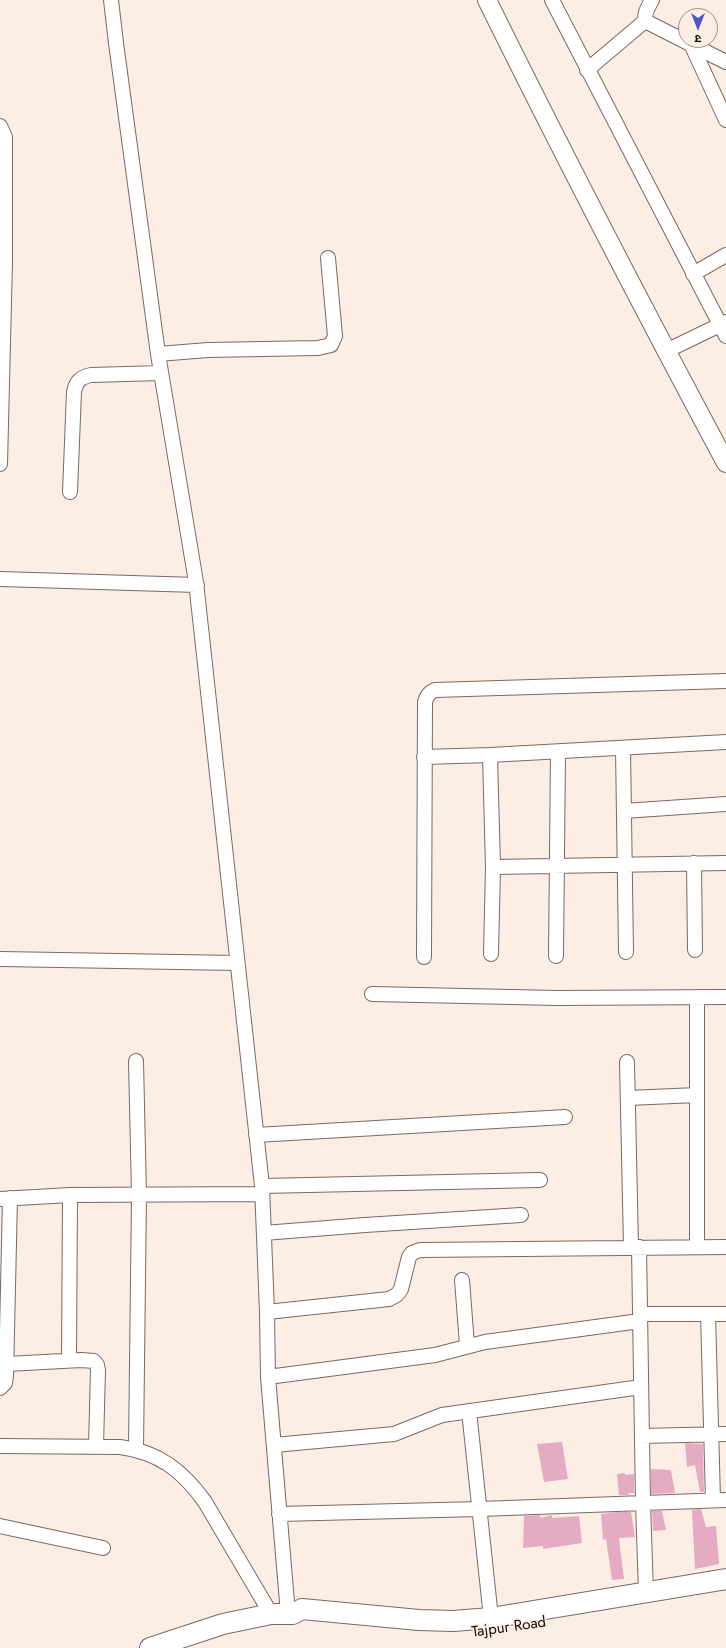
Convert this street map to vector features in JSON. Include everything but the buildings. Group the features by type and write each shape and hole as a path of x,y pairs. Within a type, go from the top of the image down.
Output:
{"main road":[{"name":"Tajpur Road","path":"150,1648 223,1624 284,1614 302,1609 419,1620 453,1621 491,1618 726,1579"},
{"name":"Tajpur Road","path":"284,1614 301,1623 418,1633 453,1634 492,1632 726,1593"}],"street":[{"path":"111,0 158,354 197,585 262,1190 268,1377 279,1514 284,1614"},
{"path":"487,0 532,91 726,464"},
{"path":"552,0 693,274 724,328 666,350"},
{"path":"587,70 646,21 646,13 652,0"},
{"path":"645,21 678,38"},
{"path":"693,48 726,120"},
{"path":"699,48 726,62"},
{"path":"0,126 5,137 5,261 0,464"},
{"path":"693,274 726,255"},
{"path":"158,354 208,350 318,348 330,345 334,336 328,258"},
{"path":"70,492 75,384 84,376 91,375 161,373"},
{"path":"0,580 197,585"},
{"path":"424,957 424,757 426,696 436,690 726,681"},
{"path":"424,757 558,752 726,742"},
{"path":"623,748 626,952"},
{"path":"556,956 558,752"},
{"path":"490,755 492,867 491,954"},
{"path":"624,812 726,804"},
{"path":"694,863 695,950"},
{"path":"492,867 726,863"},
{"path":"0,959 237,963"},
{"path":"372,994 557,998 726,997"},
{"path":"697,998 697,1247"},
{"path":"136,1061 140,1196 136,1449"},
{"path":"627,1062 635,1247 640,1318 646,1593"},
{"path":"628,1098 697,1095"},
{"path":"256,1135 565,1117"},
{"path":"0,1388 6,1380 7,1364 5,1199 70,1196 140,1196 540,1180"},
{"path":"69,1360 70,1196"},
{"path":"264,1233 521,1215"},
{"path":"267,1312 389,1299 398,1294 401,1289 409,1256 420,1250 726,1247"},
{"path":"462,1280 467,1345"},
{"path":"279,1514 480,1509 720,1500 711,1434 708,1314"},
{"path":"268,1377 428,1356 467,1345 640,1318 726,1314"},
{"path":"7,1364 69,1360 94,1361 98,1370 96,1446"},
{"path":"274,1445 394,1434 442,1415 641,1387"},
{"path":"469,1411 491,1618"},
{"path":"642,1436 726,1434"},
{"path":"0,1446 120,1447 136,1449 162,1461 181,1473 193,1485 284,1614"},
{"path":"0,1526 103,1548"}]}
